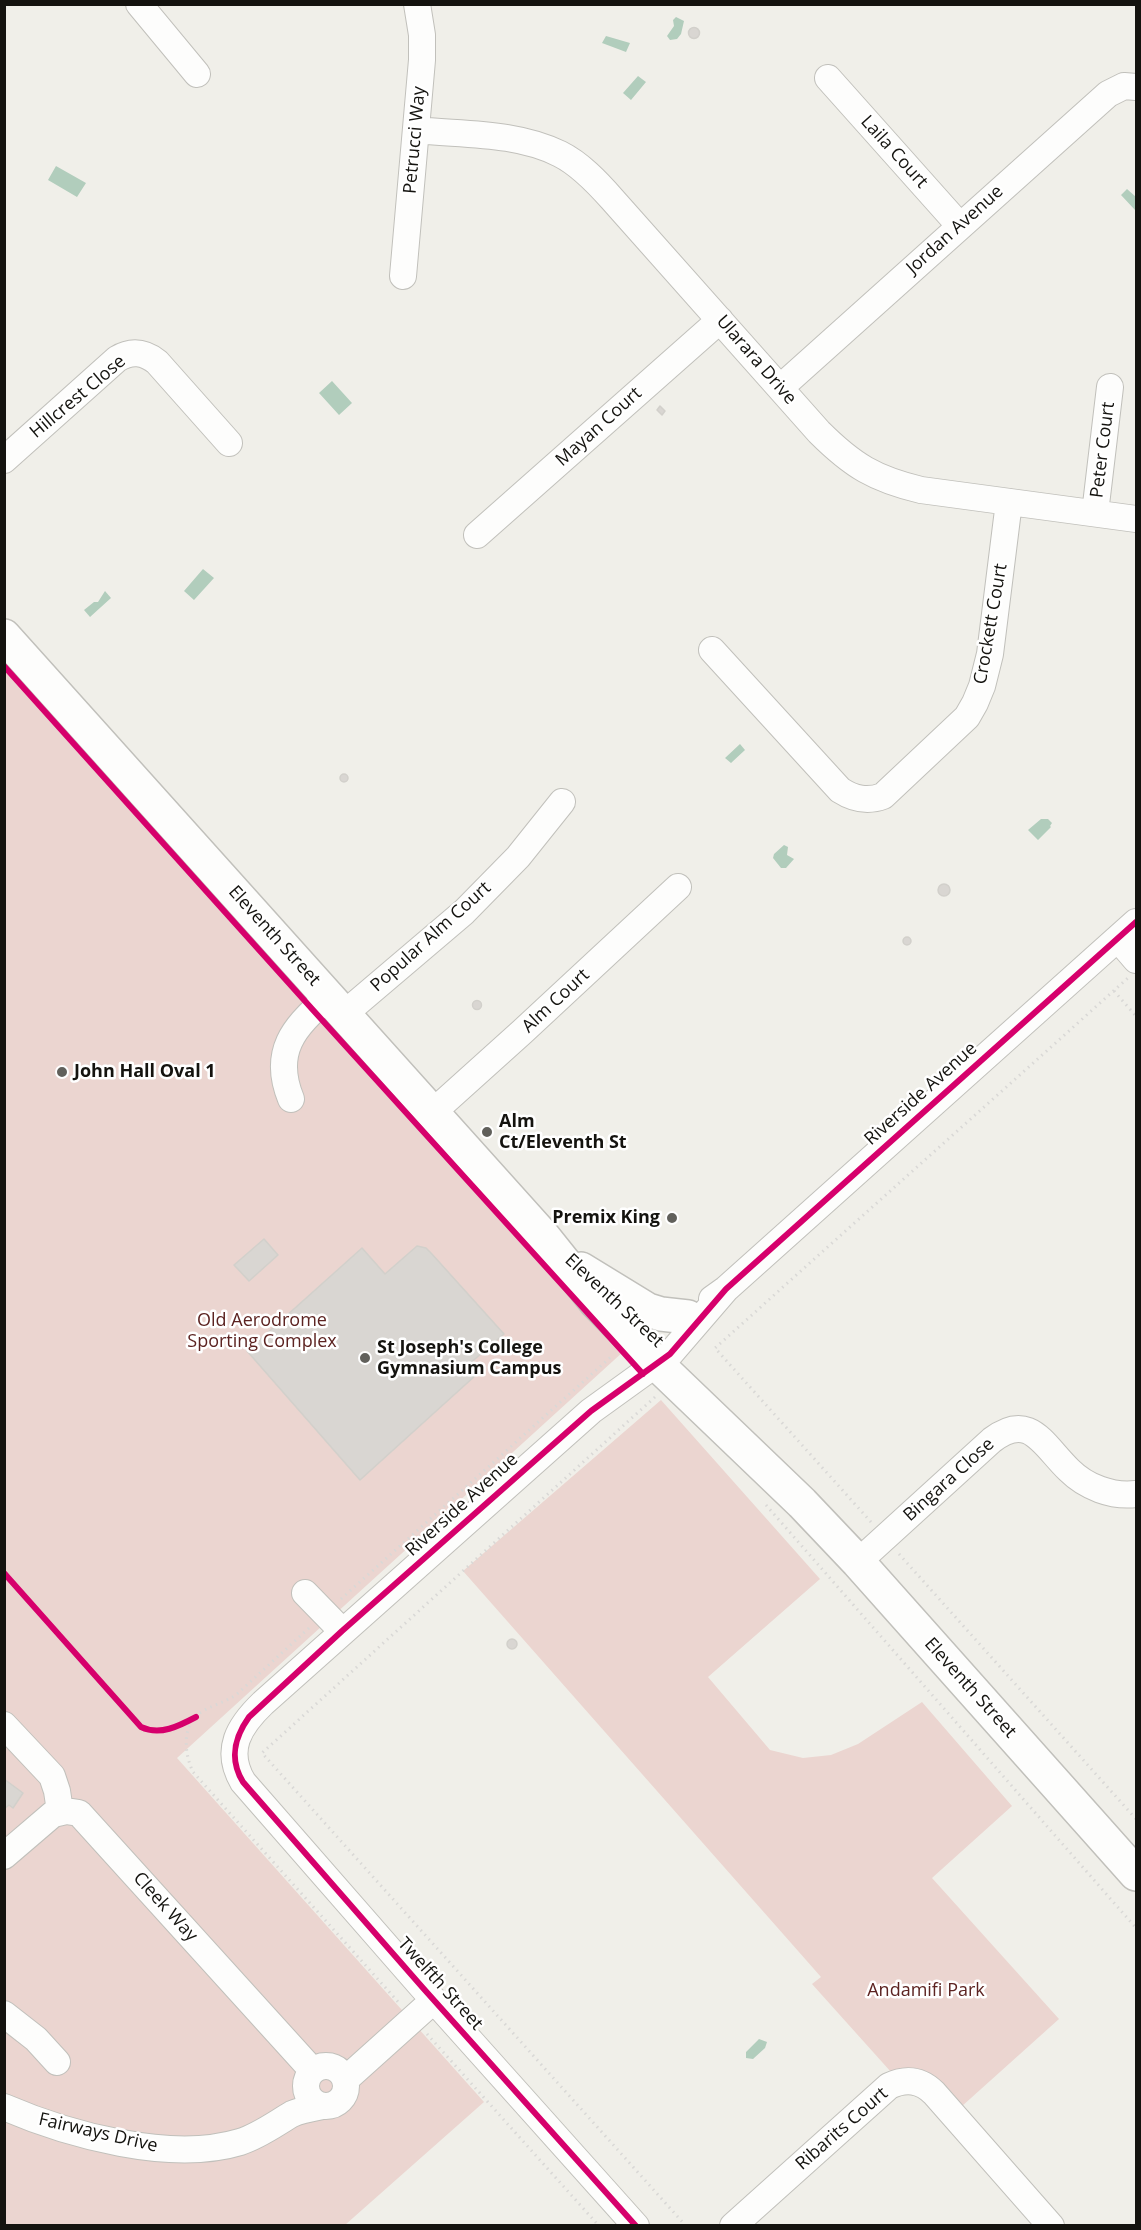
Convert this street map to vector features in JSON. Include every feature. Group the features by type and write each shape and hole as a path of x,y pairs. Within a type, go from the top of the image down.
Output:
{"main road":[{"name":"Eleventh Street","path":"4,636 543,1236 595,1301 647,1357 802,1503 1135,1869"},
{"name":"Eleventh Street","path":"543,1236 574,1265 647,1357"},
{"path":"574,1265 648,1310 688,1317"}],"street":[{"path":"139,4 197,74"},
{"name":"Petrucci Way","path":"403,276 422,60 422,35 417,4"},
{"name":"Laila Court","path":"828,78 960,226"},
{"name":"Jordan Avenue","path":"780,388 1108,93 1124,86 1137,87"},
{"name":"Ularara Drive","path":"416,130 509,139 560,154 598,183 837,450 871,474 921,490 1137,519"},
{"name":"Mayan Court","path":"477,535 720,320"},
{"name":"Hillcrest Close","path":"4,460 117,359 133,353 150,357 157,362 229,443"},
{"name":"Peter Court","path":"1095,513 1110,387"},
{"name":"Crockett Court","path":"712,650 840,790 862,800 883,796 967,717 975,703 990,654 1010,502"},
{"name":"Popular Alm Court","path":"291,1100 284,1083 283,1067 290,1037 300,1023 336,1006 465,912 518,857 562,802"},
{"name":"Alm Court","path":"432,1113 678,887"},
{"name":"Riverside Avenue","path":"647,1357 1137,922"},
{"path":"1118,939 1133,969"},
{"name":"Riverside Avenue","path":"235,1756 236,1741 249,1717 342,1631 591,1411 688,1317 726,1289"},
{"name":"Bingara Close","path":"858,1562 992,1440 1013,1428 1032,1432 1070,1471 1088,1484 1112,1493 1128,1496 1137,1494"},
{"path":"305,1593 342,1631"},
{"path":"4,1725 52,1776 60,1811 47,1818 4,1856"},
{"name":"Twelfth Street","path":"235,1756 235,1764 243,1782 428,1994 636,2226"},
{"name":"Cleek Way","path":"60,1811 73,1811 85,1817 324,2082"},
{"name":"Fairways Drive","path":"4,2108 76,2132 145,2147 170,2150 207,2149 240,2142 293,2114 324,2082 428,1994"},
{"path":"4,2014 29,2033 57,2062"},
{"name":"Ribarits Court","path":"733,2226 889,2086 909,2081 920,2083 934,2093 1051,2226"}],"path":[{"path":"1133,969 1114,991 715,1348 1137,1819"},
{"path":"1114,991 1137,1016"},
{"path":"599,2226 193,1772 188,1761 186,1741 189,1729 202,1711 225,1702 237,1694 325,1613 647,1357 660,1393 262,1753 686,2226"},
{"path":"763,1503 1137,1928"},
{"path":"186,1722 196,1717"}],"green space":[{"name":"Old Aerodrome Sporting Complex","path":"5,659 624,1351 177,1758 484,2102 345,2225 5,2225"},
{"name":"Andamifi Park","path":"661,1400 820,1579 708,1677 770,1750 803,1758 831,1755 858,1744 922,1702 1012,1806 932,1878 1059,2019 961,2107 939,2082 924,2073 915,2070 891,2072 812,1984 821,1977 463,1571"}],"shaded area":[{"path":"676,17 684,21 681,34 677,39 670,40 667,36 674,26 673,20"},
{"path":"606,36 630,43 626,52 602,43"},
{"path":"638,76 646,82 631,100 623,93"},
{"path":"56,166 86,183 77,197 48,180"},
{"path":"1127,189 1136,197 1135,210 1121,195"},
{"path":"332,381 352,403 339,415 319,393"},
{"path":"203,569 214,578 194,600 184,591"},
{"path":"105,591 111,598 90,617 84,610 94,602 98,602"},
{"path":"740,744 745,750 731,763 725,758"},
{"path":"1041,819 1048,819 1052,823 1038,840 1028,830"},
{"path":"784,845 788,847 787,855 794,859 786,868 781,868 773,858 774,854"},
{"path":"759,2039 767,2042 765,2048 753,2059 746,2058 746,2052"}],"building":[{"path":"694,28 698,29 698,37 694,38 690,37 689,33 690,29"},
{"path":"660,406 665,411 662,415 657,410"},
{"path":"344,774 348,778 344,782 340,778"},
{"path":"946,884 950,890 946,896 942,896 938,888"},
{"path":"907,937 911,941 907,945 903,941"},
{"path":"477,1001 481,1005 477,1009 473,1005"},
{"path":"264,1239 278,1255 249,1281 234,1265"},
{"name":"St Joseph's College Gymnasium Campus","path":"417,1246 426,1248 431,1253 504,1334 468,1365 476,1375 360,1480 247,1351 362,1248 385,1274"},
{"path":"512,1639 516,1640 516,1648 512,1649 508,1648 507,1644 508,1640"},
{"path":"4,1779 23,1793 13,1808 9,1805 4,1809"}],"cycle path":[{"path":"4,666 643,1374"},
{"path":"636,2226 243,1782 235,1757 240,1733 249,1717 342,1631 591,1411 670,1354 726,1289 1136,922"},
{"path":"4,1573 141,1727 148,1730 162,1730 196,1717"}],"place":[{"name":"John Hall Oval 1","path":"62,1072"},
{"name":"Alm Ct/Eleventh St","path":"487,1132"},
{"name":"Premix King","path":"672,1218"},
{"name":"St Joseph's College Gymnasium Campus","path":"365,1358"}]}
